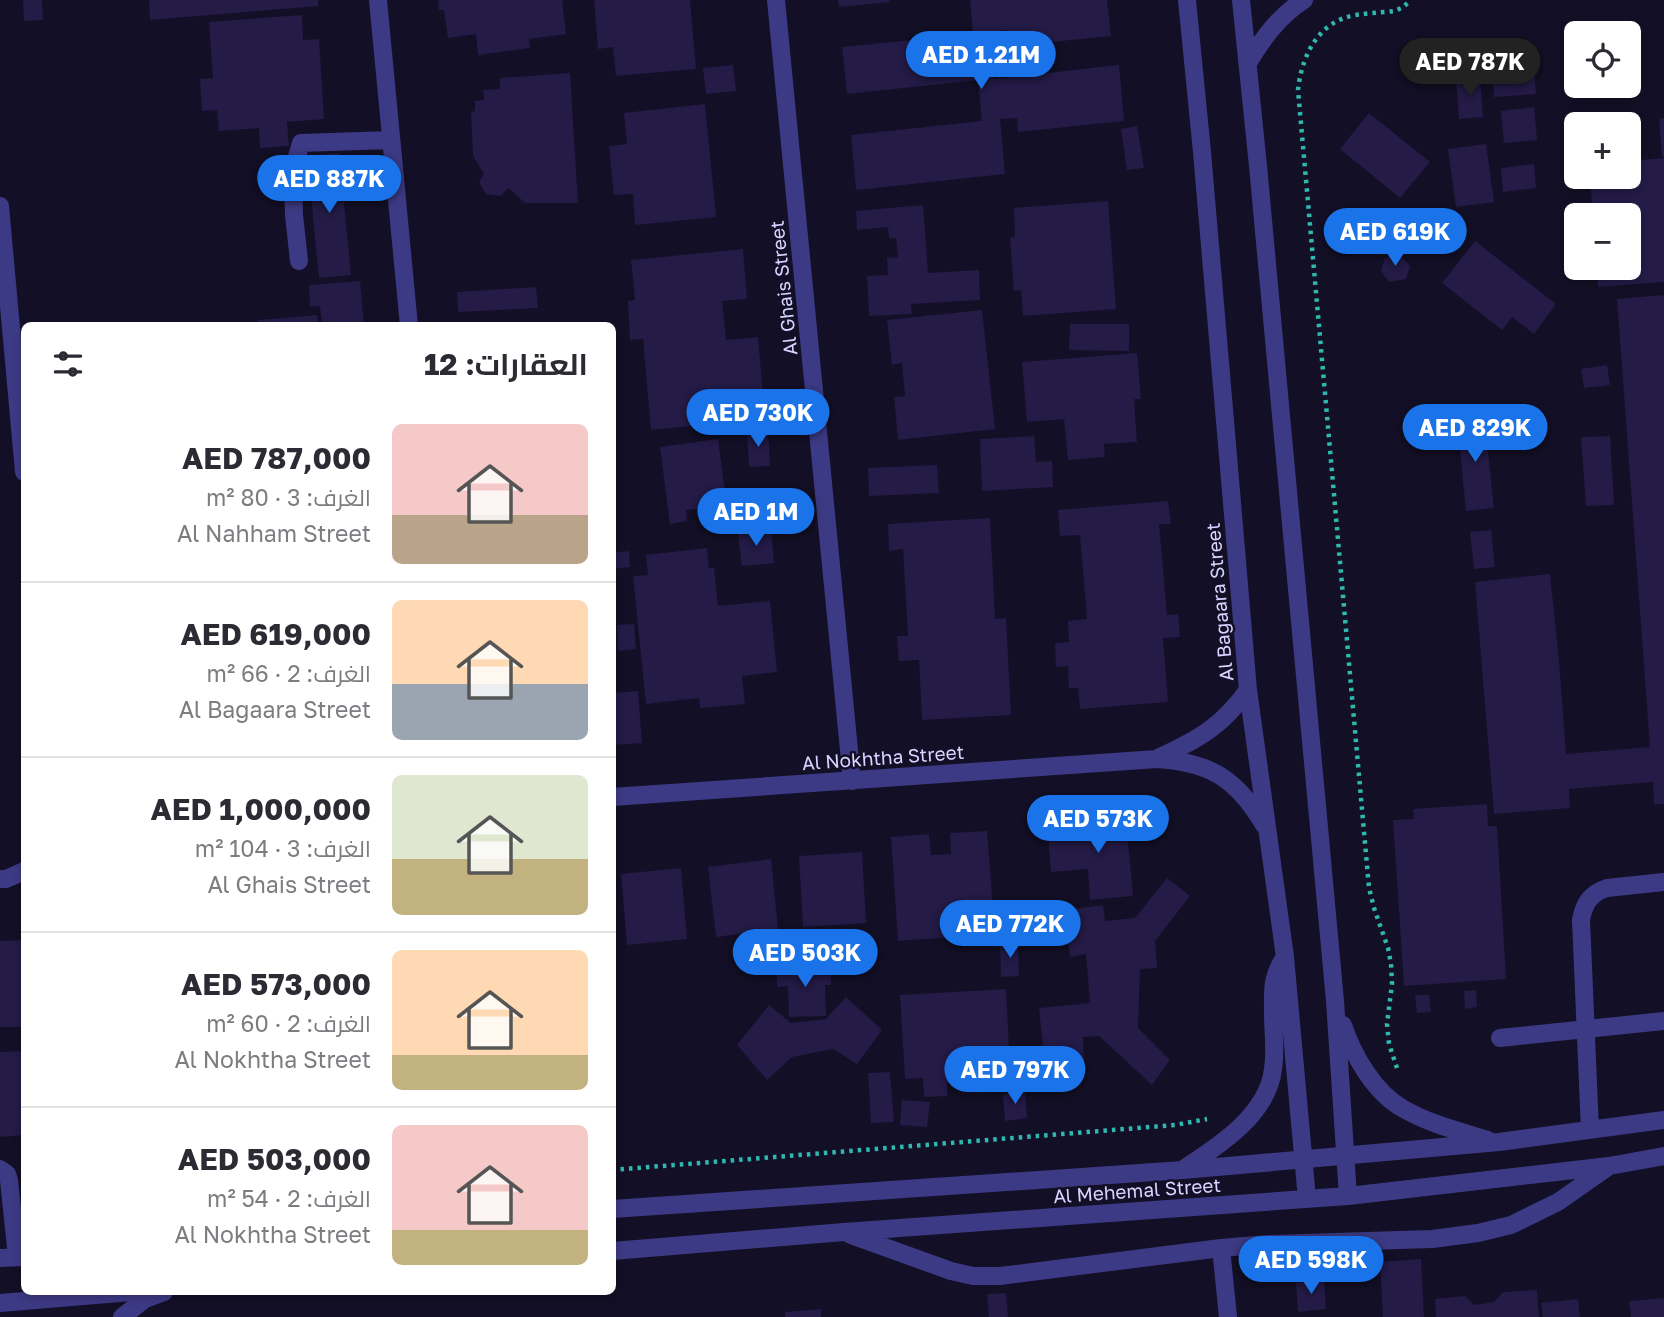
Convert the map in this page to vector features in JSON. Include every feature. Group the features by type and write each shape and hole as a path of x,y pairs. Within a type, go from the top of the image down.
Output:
{"street":[{"path":"379,0 409,322"},
{"name":"Al Ghais Street","path":"776,0 852,781"},
{"name":"Al Bagaara Street","path":"1187,0 1248,690 1285,957 1307,1199"},
{"path":"1241,0 1335,1001 1348,1196"},
{"path":"1248,63 1261,41 1304,0"},
{"path":"299,261 293,170 301,143 391,139"},
{"path":"0,206 21,439"},
{"name":"Al Nokhtha Street","path":"1157,759 1200,738 1218,724 1248,690"},
{"name":"Al Nokhtha Street","path":"616,797 1157,759 1181,760 1203,766 1223,777 1241,792 1267,831"},
{"path":"0,880 21,872"},
{"path":"1590,1130 1581,919 1586,902 1592,895 1607,888 1664,882"},
{"path":"1183,1170 1251,1117 1268,1086 1273,1070 1273,978 1285,957"},
{"path":"1335,1001 1349,1044 1364,1069 1385,1095 1399,1107 1429,1122 1499,1142"},
{"path":"1500,1038 1664,1021"},
{"name":"Al Mehemal Street","path":"616,1209 1183,1170 1499,1142 1664,1120"},
{"name":"Al Mehemal Street","path":"616,1251 1348,1196 1609,1166 1664,1156"},
{"path":"844,1232 951,1271 973,1276 1000,1276 1268,1244 1432,1239 1478,1233 1511,1225 1558,1202 1609,1166"},
{"path":"0,1169 7,1174 9,1180 14,1257"},
{"path":"1222,1248 1228,1317"},
{"path":"2,1303 96,1295"},
{"path":"122,1317 145,1299 156,1295"},
{"path":"2,1303 22,1317"}],"path":[{"path":"1399,1107 1400,1083 1389,1044 1387,1024 1392,984 1391,964 1369,888 1298,90 1305,58 1321,34 1333,24 1345,17 1394,11 1411,0"},
{"path":"616,1170 1175,1125 1214,1117"}],"building":[{"path":"23,0 42,0 43,20 24,21"},
{"path":"149,0 318,0 318,6 150,20"},
{"path":"438,0 562,0 566,34 529,39 530,48 478,55 476,34 448,38 444,10 439,10"},
{"path":"594,0 690,0 696,69 616,76 613,47 598,49"},
{"path":"838,0 889,0 889,2 839,7"},
{"path":"970,0 1107,0 1111,36 1010,46 1008,30 990,32 994,79 1119,65 1124,121 1018,132 1017,118 1000,119 1005,174 856,190 851,135 982,121 978,80 847,94 842,47 973,34"},
{"path":"302,15 303,40 319,39 324,119 287,122 289,146 260,148 259,128 219,131 217,110 202,111 200,79 213,78 209,22"},
{"path":"733,65 736,91 706,94 703,68"},
{"path":"1534,66 1536,94 1494,97 1492,68"},
{"path":"570,73 578,203 525,203 508,188 501,196 486,194 479,182 484,174 473,156 471,112 475,111 475,101 484,100 483,90 500,89 500,78"},
{"path":"1480,76 1483,117 1459,119 1456,78"},
{"path":"705,104 716,217 635,225 633,194 614,195 609,146 627,144 624,113"},
{"path":"1534,107 1537,140 1504,143 1501,111"},
{"path":"1369,113 1430,162 1400,198 1340,149"},
{"path":"1664,118 1664,157 1662,157 1659,119"},
{"path":"1137,126 1144,168 1127,170 1121,129"},
{"path":"1486,144 1494,202 1456,207 1448,149"},
{"path":"339,153 351,275 319,278 307,156"},
{"path":"1664,158 1664,282 1598,287 1598,280 1641,280 1641,203 1592,203 1591,189 1641,189 1641,160"},
{"path":"1534,164 1536,188 1503,192 1501,168"},
{"path":"1108,201 1116,309 1023,316 1021,290 1014,291 1010,238 1015,237 1014,208"},
{"path":"923,205 928,273 979,270 980,300 911,304 912,314 869,316 867,276 888,275 887,258 898,257 896,238 889,238 888,227 857,230 856,211"},
{"path":"1475,241 1556,304 1534,334 1512,317 1502,330 1442,283"},
{"path":"743,249 747,299 722,301 726,340 758,337 765,419 651,430 643,339 630,340 628,301 635,300 631,260"},
{"path":"1398,253 1410,266 1406,279 1389,282 1381,271 1385,258"},
{"path":"360,281 364,322 322,322 320,306 310,307 309,285"},
{"path":"536,287 538,308 458,312 457,292"},
{"path":"1664,295 1664,804 1654,804 1653,782 1569,789 1570,808 1494,814 1475,582 1550,574 1566,754 1650,747 1617,299"},
{"path":"982,310 995,429 898,440 894,397 905,396 902,363 892,365 887,320"},
{"path":"317,315 318,322 257,322"},
{"path":"1070,324 1129,324 1129,351 1069,350"},
{"path":"1137,353 1141,399 1134,399 1137,442 1104,444 1105,457 1068,460 1064,419 1027,422 1022,362"},
{"path":"1607,365 1610,385 1584,388 1581,369"},
{"path":"1484,417 1494,508 1466,511 1457,419"},
{"path":"768,430 770,466 749,467 747,431"},
{"path":"1034,436 1036,462 1052,461 1053,487 982,491 980,439"},
{"path":"1610,436 1614,505 1586,506 1581,437"},
{"path":"718,439 728,515 707,518 706,508 686,510 687,521 670,524 660,447"},
{"path":"937,465 939,493 869,496 868,468"},
{"path":"1168,501 1171,524 1159,524 1167,615 1178,614 1180,637 1163,638 1168,702 1080,709 1078,688 1069,688 1068,666 1056,667 1055,643 1069,642 1068,621 1087,619 1080,535 1060,536 1058,510"},
{"path":"990,518 995,619 1006,618 1011,715 922,720 919,660 899,661 897,636 908,636 903,549 889,551 888,524"},
{"path":"771,530 774,563 742,566 738,534"},
{"path":"1491,530 1495,567 1474,569 1470,532"},
{"path":"707,548 709,568 714,568 718,606 770,601 777,672 742,676 745,704 700,708 699,698 646,704 633,576 648,575 646,555"},
{"path":"629,551 630,567 616,569 616,553"},
{"path":"634,624 636,649 618,651 617,625"},
{"path":"638,691 642,743 616,745 616,693"},
{"path":"1487,804 1488,826 1497,826 1506,979 1404,986 1393,820 1414,819 1413,809"},
{"path":"1125,809 1133,896 1090,900 1088,869 1051,872 1048,836 1093,832 1091,812"},
{"path":"987,831 995,934 898,941 891,837 929,834 931,855 951,854 950,833"},
{"path":"862,852 866,923 803,927 799,856"},
{"path":"771,859 778,929 716,937 708,867"},
{"path":"681,868 687,939 627,945 621,874"},
{"path":"1167,878 1190,896 1155,941 1157,968 1140,969 1138,1028 1170,1060 1152,1085 1099,1036 1083,1037 1084,1063 1045,1067 1039,1008 1090,1003 1086,954 1070,957 1065,910 1103,905 1105,921 1135,918"},
{"path":"21,940 21,1027 0,1027 0,941"},
{"path":"1018,944 1019,976 1001,977 1000,945"},
{"path":"830,965 831,985 825,985 826,1016 789,1017 788,986 777,987 776,967"},
{"path":"1006,989 1011,1091 975,1093 974,1081 947,1083 947,1096 924,1097 923,1078 905,1079 900,995"},
{"path":"1476,990 1477,1007 1465,1009 1464,991"},
{"path":"1415,995 1429,995 1431,1012 1417,1013"},
{"path":"846,997 882,1030 857,1064 833,1049 792,1057 767,1080 737,1045 769,1005 791,1023 826,1019"},
{"path":"21,1051 21,1135 0,1137 0,1052"},
{"path":"890,1072 894,1122 871,1123 868,1073"},
{"path":"1025,1092 1027,1118 1005,1121 1003,1095"},
{"path":"902,1100 930,1102 927,1127 900,1125"},
{"path":"1421,1259 1424,1317 1383,1317 1380,1262"},
{"path":"1348,1266 1349,1278 1328,1280 1328,1268"},
{"path":"1324,1281 1326,1309 1298,1312 1296,1283"},
{"path":"1537,1290 1539,1317 1436,1317 1435,1299 1465,1296 1474,1305 1494,1302 1503,1292"},
{"path":"1006,1293 1008,1317 989,1317 987,1294"},
{"path":"1664,1298 1664,1317 1631,1317 1629,1301"},
{"path":"1578,1299 1580,1317 1543,1317 1541,1303"},
{"path":"821,1309 821,1317 785,1317 785,1312"}]}
